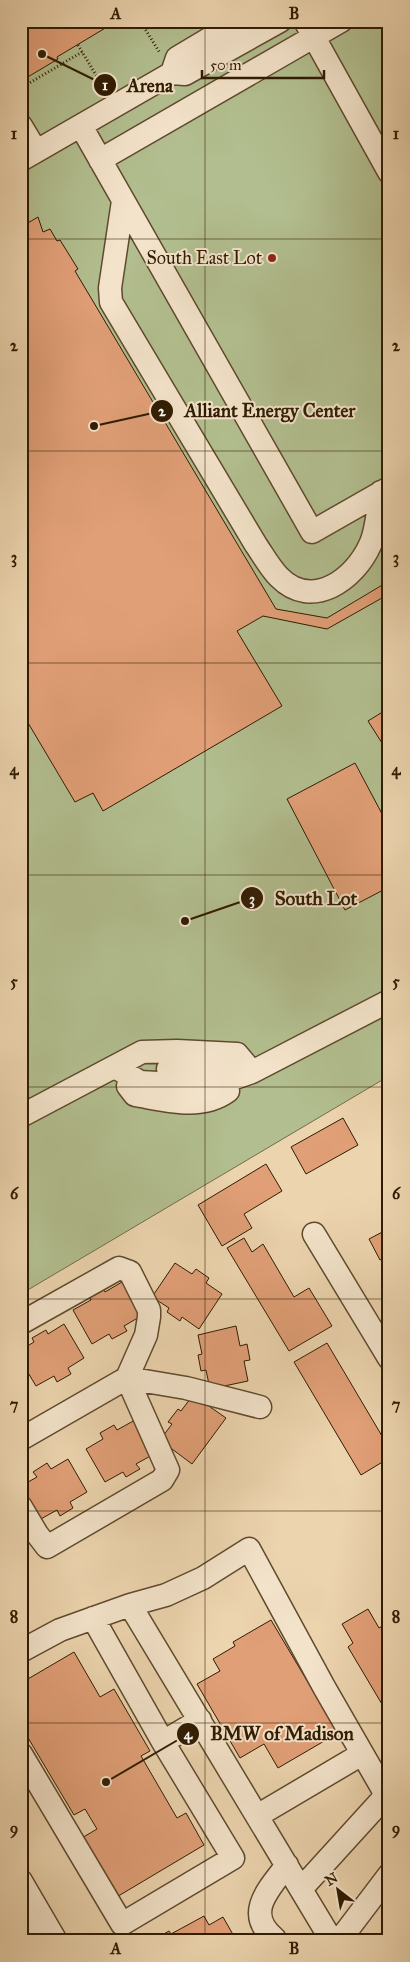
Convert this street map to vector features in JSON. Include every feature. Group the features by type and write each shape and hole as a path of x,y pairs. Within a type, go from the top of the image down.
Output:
{"street":[{"path":"172,73 177,58 239,21"},
{"path":"21,126 29,156 172,73 185,74 280,21"},
{"path":"100,160 309,29 341,21"},
{"path":"309,29 389,172"},
{"path":"80,126 312,532 385,490"},
{"path":"123,201 110,288 112,302 256,545 279,577 295,588 313,593 325,590 341,580 359,565 371,543 385,490"},
{"path":"115,1067 135,1095 184,1104 219,1098 252,1072 389,1001"},
{"path":"21,1116 115,1067 252,1072"},
{"path":"314,1234 389,1358"},
{"path":"21,1323 119,1268 130,1272 149,1310 146,1335 127,1378 21,1439"},
{"path":"127,1378 186,1388 260,1407"},
{"path":"21,1507 47,1547 162,1480 168,1470 127,1378"},
{"path":"21,1651 60,1630 130,1605 166,1596 203,1578 249,1549 324,1687 385,1793 381,1801 301,1889"},
{"path":"130,1605 332,1941"},
{"path":"21,1754 126,1932 233,1858 163,1742 94,1618"},
{"path":"163,1742 200,1720"},
{"path":"257,1816 362,1754"},
{"path":"273,1941 274,1938 264,1929 259,1918 262,1902 287,1865"},
{"path":"339,1941 389,1875"},
{"path":"21,1881 56,1941"},
{"path":"21,1931 44,1920"}],"path":[{"path":"78,46 115,106"},
{"path":"21,88 82,52"}],"green space":[{"path":"21,21 389,21 389,1076 21,1294"}],"building":[{"path":"21,21 117,21 21,81"},
{"path":"38,217 43,232 50,229 57,241 60,240 78,269 75,271 276,609 327,618 389,581 389,594 327,629 263,616 237,631 282,706 103,811 93,793 75,802 21,711 21,227"},
{"path":"389,708 389,754 368,721"},
{"path":"355,763 389,827 389,887 345,910 287,799"},
{"path":"343,1118 358,1145 306,1174 291,1147"},
{"path":"266,1164 282,1191 244,1214 252,1228 222,1246 198,1205"},
{"path":"388,1229 389,1255 380,1260 369,1239"},
{"path":"244,1238 252,1252 263,1244 294,1297 309,1288 332,1326 289,1351 227,1248"},
{"path":"175,1263 192,1274 196,1269 209,1278 206,1283 222,1294 199,1329 182,1317 180,1321 167,1312 169,1308 152,1297"},
{"path":"122,1282 141,1316 124,1326 127,1331 112,1339 109,1334 92,1344 73,1310 91,1300 88,1294 102,1286 105,1292"},
{"path":"64,1324 84,1358 68,1368 71,1374 57,1382 54,1376 36,1386 21,1361 21,1350 34,1342 32,1338 46,1330 48,1334"},
{"path":"236,1326 240,1346 247,1344 250,1360 244,1361 248,1381 210,1389 206,1370 201,1371 198,1355 202,1354 198,1335"},
{"path":"327,1343 382,1436 389,1432 389,1458 361,1475 294,1362"},
{"path":"193,1395 226,1418 192,1464 160,1440 172,1424 168,1422 178,1409 181,1411"},
{"path":"135,1420 154,1454 136,1464 140,1469 126,1477 123,1472 105,1482 86,1449 103,1439 100,1433 114,1425 117,1430"},
{"path":"68,1459 87,1492 70,1502 73,1508 60,1516 57,1510 39,1520 21,1490 21,1486 37,1477 33,1472 47,1463 51,1469"},
{"path":"368,1609 379,1628 389,1622 389,1716 348,1647 353,1643 342,1624"},
{"path":"271,1620 338,1733 278,1768 264,1744 240,1758 197,1684 220,1671 213,1659 235,1646 233,1642"},
{"path":"74,1652 100,1697 114,1689 150,1751 141,1756 177,1818 186,1813 204,1845 115,1898 80,1839 97,1829 85,1809 74,1815 21,1726 21,1683"},
{"path":"204,1916 209,1925 223,1917 235,1938 234,1941 156,1941 155,1939 169,1931 171,1934"}],"place":[{"name":"Arena","path":"42,54"},
{"name":"South East Lot","path":"272,258"},
{"name":"Alliant Energy Center","path":"94,426"},
{"name":"South Lot","path":"185,921"},
{"name":"BMW of Madison","path":"106,1782"}]}
